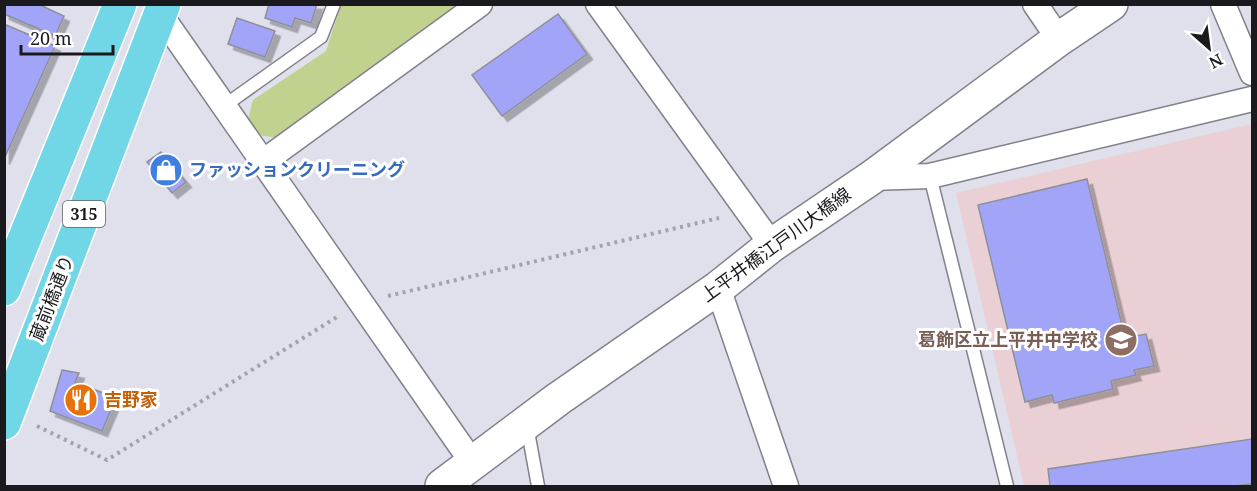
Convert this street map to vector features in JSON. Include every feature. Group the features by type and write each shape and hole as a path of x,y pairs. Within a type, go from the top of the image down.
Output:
{"main road":[{"name":"315","path":"4,289 120,4"},
{"name":"蔵前橋通り","path":"4,423 162,9"}],"street":[{"path":"263,162 480,4"},
{"path":"598,4 772,245"},
{"path":"1035,4 1059,39"},
{"name":"上平井橋江戸川大橋線","path":"442,486 474,465 558,399 718,288 772,245 871,178 1059,39 1112,4"},
{"path":"1223,4 1252,72"},
{"path":"162,9 224,106 474,465"},
{"path":"871,178 930,176 1252,99"},
{"path":"718,288 786,486"}],"lane":[{"path":"224,106 321,37 334,4"},
{"path":"930,176 1007,486"},
{"path":"526,424 538,486"}],"shaded area":[{"name":"葛飾区立上平井中学校","path":"1252,124 1252,486 1024,486 956,193"}],"green space":[{"path":"341,5 470,5 278,138 258,135 248,119 253,100 326,51"}],"building":[{"path":"4,4 38,4 64,16 55,36 4,14"},
{"path":"269,4 317,4 311,23 295,18 292,27 265,18"},
{"path":"558,14 587,54 502,116 472,75"},
{"path":"237,18 275,31 265,57 228,44"},
{"path":"4,24 55,46 4,159"},
{"path":"161,152 186,182 172,193 147,162"},
{"path":"1087,179 1125,338 1146,334 1154,366 1134,370 1136,375 1111,381 1113,389 1054,403 1052,395 1025,402 978,205"},
{"path":"62,370 79,373 75,382 116,398 102,431 50,411"},
{"path":"1252,439 1252,484 1233,486 1050,486 1048,469"}],"place":[{"name":"ファッションクリーニング","path":"166,170"},
{"name":"葛飾区立上平井中学校","path":"1121,340"},
{"name":"吉野家","path":"81,400"}]}
